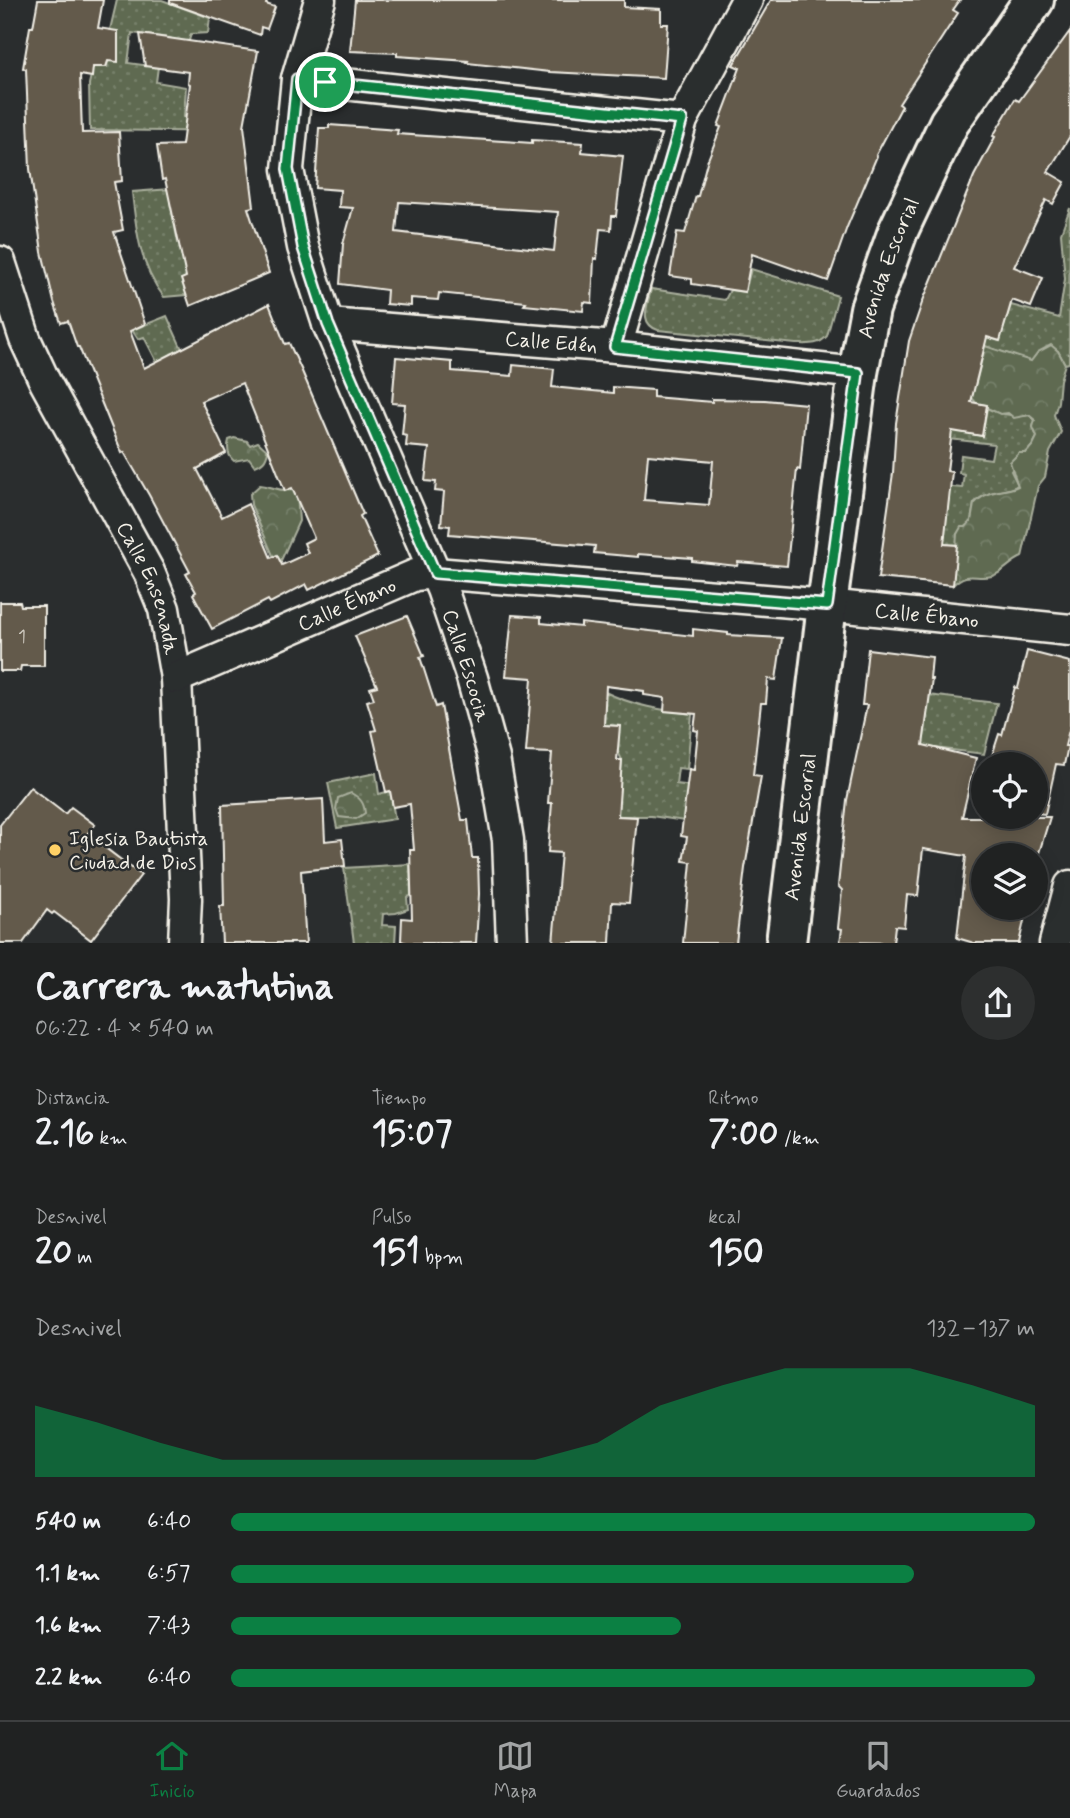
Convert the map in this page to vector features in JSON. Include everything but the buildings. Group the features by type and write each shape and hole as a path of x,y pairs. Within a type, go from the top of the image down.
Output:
{"street":[{"name":"Calle Escocia","path":"320,0 297,79 288,169 303,247 328,324 435,573 472,678 494,758 508,840 512,943"},
{"path":"615,347 682,120 747,0"},
{"name":"Avenida Escorial","path":"786,943 827,605 858,373 870,309 898,231 949,123 1034,0"},
{"path":"297,79 682,120"},
{"name":"Calle Ensenada","path":"0,262 25,339 45,382 149,572 164,609 176,678 185,941"},
{"name":"Calle Edén","path":"328,324 615,347 858,373"},
{"name":"Calle Ébano","path":"176,678 415,575 435,573 827,605 1070,631"},
{"path":"1055,943 1070,886"}],"green space":[{"path":"117,0 162,0 210,18 208,33 191,34 187,47 170,38 132,33 128,63 158,67 156,82 186,87 184,117 228,125 237,132 90,130 89,84 93,67 107,67 112,41 109,34"},
{"path":"185,188 170,202 178,243 187,242 186,295 164,297 144,261 132,192"},
{"path":"1070,208 1069,363 1065,364 1058,351 1038,352 1031,362 985,346 919,329 936,321 999,341 1011,305 1059,318 1065,279 1061,233"},
{"path":"751,269 838,296 827,336 816,343 796,344 658,330 648,323 646,313 651,289 725,300 730,290 745,292"},
{"path":"167,316 182,349 157,362 144,337 138,339 132,330"},
{"path":"1051,345 1065,364 1054,415 1061,432 1050,452 1045,477 1038,486 1022,557 996,575 967,577 953,585 957,534 961,527 966,527 971,521 974,504 991,493 1018,486 1010,462 1019,453 1026,453 1037,437 1033,427 1035,420 1029,415 1014,418 1008,413 1000,414 987,408 987,405 976,403 970,395 976,383 985,346 1031,361 1038,352"},
{"path":"987,408 1019,416 1029,415 1035,420 1033,427 1037,437 1011,471 1018,485 986,495 974,503 971,521 957,534 957,545 891,539 941,486 962,488 964,474 959,473 961,455 991,459 994,444 939,438 943,427 982,436"},
{"path":"234,438 247,441 250,445 258,442 268,451 265,459 255,466 249,458 234,461 228,449 229,440"},
{"path":"260,485 294,490 297,493 299,521 278,567 251,505 250,494"},
{"path":"868,688 997,703 985,752 862,739 924,737 926,725"},
{"path":"605,692 637,704 692,714 687,769 678,768 676,784 693,786 725,827 651,816 617,816 622,760 618,752 619,726 604,725"},
{"path":"376,773 379,794 390,791 395,819 337,828 328,783"},
{"path":"351,793 361,801 365,813 356,819 339,817 336,809 338,798"},
{"path":"410,864 411,896 407,897 408,909 383,914 382,925 396,926 395,943 354,943 344,868"}],"place":[{"name":"Iglesia Bautista Ciudad de Dios","path":"55,850"}],"route":[{"path":"297,79 325,82 682,120 615,347 858,373 827,605 435,573 328,324 303,247 288,169 297,79"}]}
